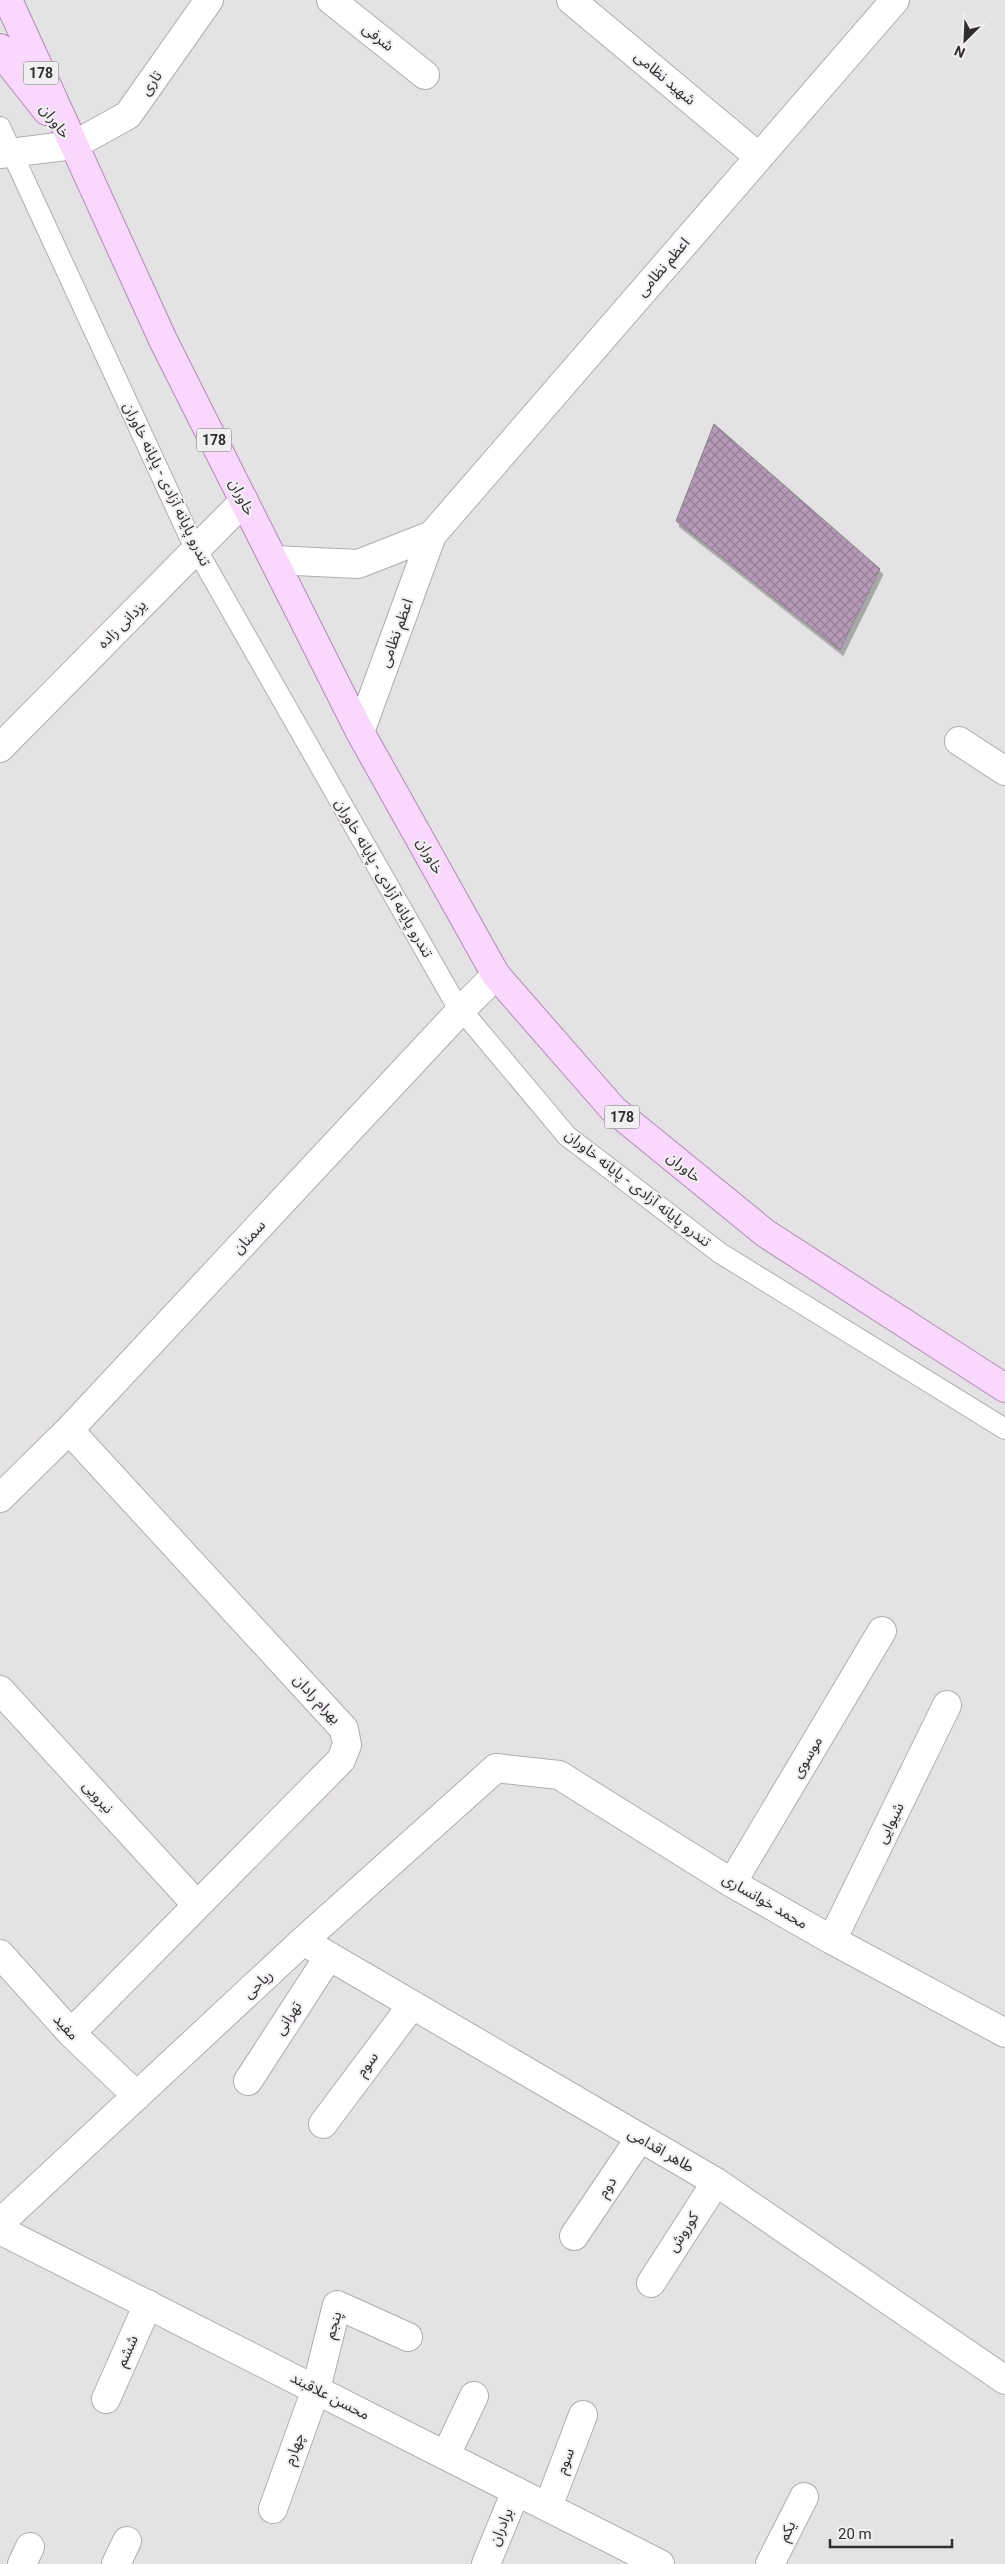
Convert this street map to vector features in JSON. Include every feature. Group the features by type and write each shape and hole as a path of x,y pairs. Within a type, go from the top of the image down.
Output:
{"main road":[{"name":"خاوران","path":"8,0 163,340 360,732 496,975 613,1110 765,1233 1005,1388"},
{"name":"خاوران","path":"0,48 5,58 74,145"}],"street":[{"name":"تاری","path":"74,145 128,115 209,0"},
{"name":"شرفی","path":"331,0 426,75"},
{"name":"شهید نظامی","path":"572,0 759,157"},
{"name":"اعظم نظامی","path":"360,732 432,535 895,0"},
{"path":"6,153 74,145"},
{"name":"یزدانی زاده","path":"0,748 244,501"},
{"name":"اعظم نظامی","path":"274,560 358,564 432,535"},
{"path":"959,741 1005,771"},
{"name":"سمنان","path":"0,1498 69,1430 461,1010 496,975"},
{"name":"بهرام رادان","path":"69,1430 344,1729 347,1745 341,1760 196,1904 72,2033"},
{"name":"موسوی","path":"732,1883 882,1631"},
{"name":"نیرویی","path":"0,1690 196,1904"},
{"name":"شیوایی","path":"832,1940 947,1706"},
{"name":"ریاحی","path":"0,2223 303,1941 496,1768 526,1771"},
{"name":"محمد خوانساری","path":"526,1771 559,1775 732,1883 832,1940 1005,2033"},
{"name":"طاهر اقدامی","path":"303,1941 716,2182 1005,2380"},
{"name":"مفید","path":"0,1954 72,2033 137,2096"},
{"name":"تهرانی","path":"248,2081 329,1956"},
{"name":"سوم","path":"323,2124 412,2005"},
{"name":"دوم","path":"574,2236 640,2138"},
{"name":"کوروش","path":"651,2283 716,2182"},
{"name":"محسن علاقبند","path":"0,2230 660,2564"},
{"name":"ششم","path":"106,2399 148,2304"},
{"name":"پنجم","path":"316,2389 337,2305 408,2337"},
{"name":"چهارم","path":"273,2509 316,2389"},
{"path":"446,2455 474,2396"},
{"name":"سوم","path":"548,2507 582,2415"},
{"name":"برادران","path":"486,2564 516,2491"},
{"name":"یکم","path":"770,2564 804,2498"}],"lane":[{"name":"تندرو پایانه آزادی - پایانه خاوران","path":"0,127 6,153 196,549 461,1010 567,1136 720,1253 1005,1429"}],"building":[{"path":"714,424 880,569 840,650 676,521"}]}
